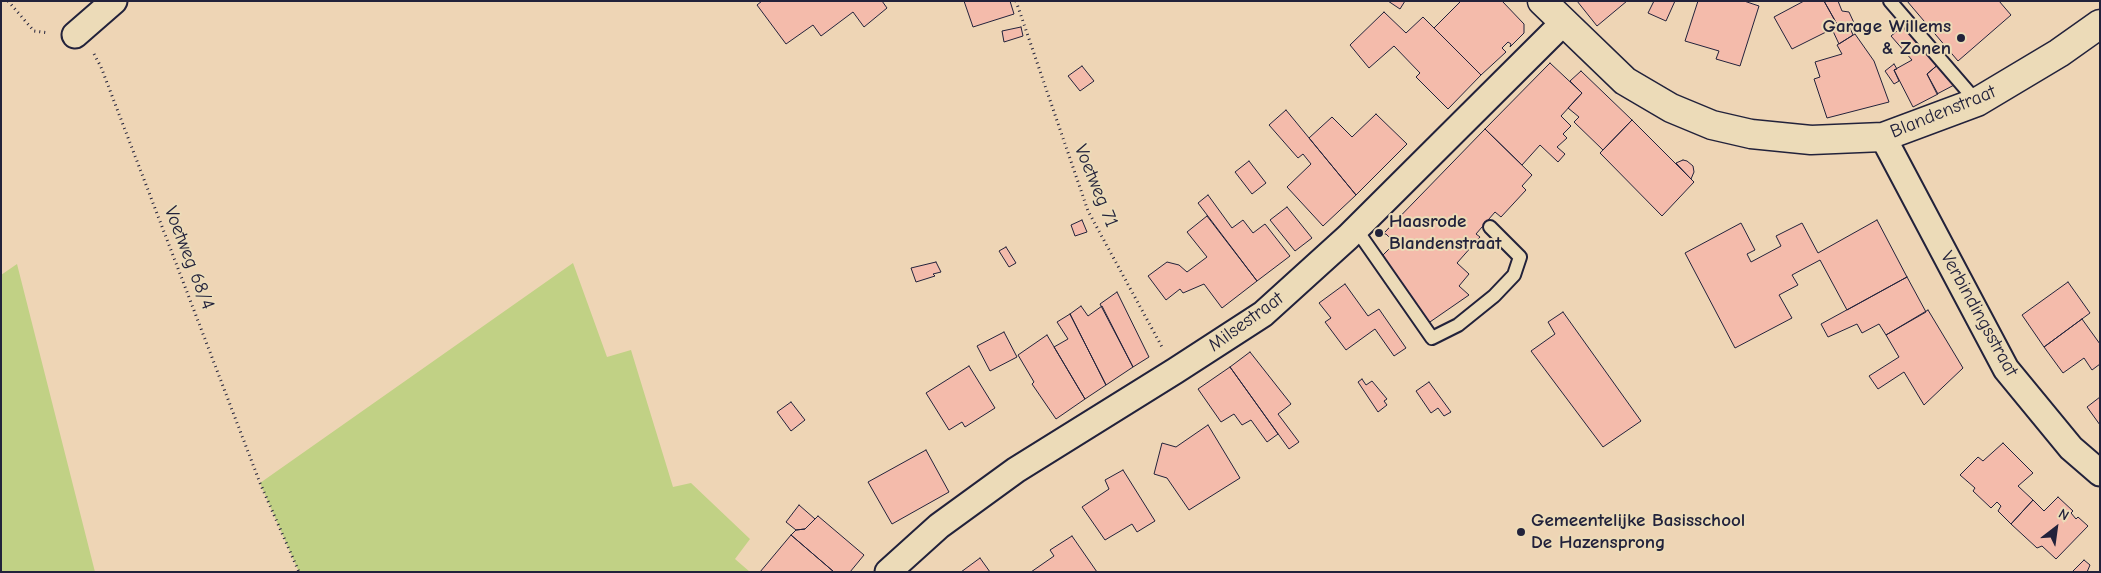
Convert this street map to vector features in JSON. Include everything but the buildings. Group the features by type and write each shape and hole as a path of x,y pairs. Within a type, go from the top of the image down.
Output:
{"street":[{"path":"75,35 114,1"},
{"name":"Blandenstraat","path":"1542,1 1625,81 1671,108 1712,125 1751,134 1810,140 1883,137 1977,102 2059,53 2100,24"},
{"name":"Milsestraat","path":"888,572 939,526 1016,470 1263,314 1356,229 1564,22"},
{"name":"Verbindingsstraat","path":"1883,137 2006,369 2071,448 2100,473"}],"lane":[{"path":"1890,1 1977,102"},
{"path":"1356,229 1432,338 1458,325 1494,296 1514,275 1520,257 1490,227"}],"path":[{"path":"8,1 34,32 75,35"},
{"name":"Voetweg 71","path":"1016,1 1088,211 1175,371"},
{"name":"Voetweg 68/4","path":"75,35 89,46 101,66 260,483 299,572"}],"green space":[{"path":"573,263 607,357 631,350 673,487 691,483 750,539 735,559 750,572 299,572 260,483"},
{"path":"17,264 95,572 1,572 1,275"}],"place":[{"name":"Garage Willems & Zonen","path":"1961,38"},
{"name":"Haasrode Blandenstraat","path":"1379,233"},
{"name":"Gemeentelijke Basisschool De Hazensprong","path":"1521,532"}]}
